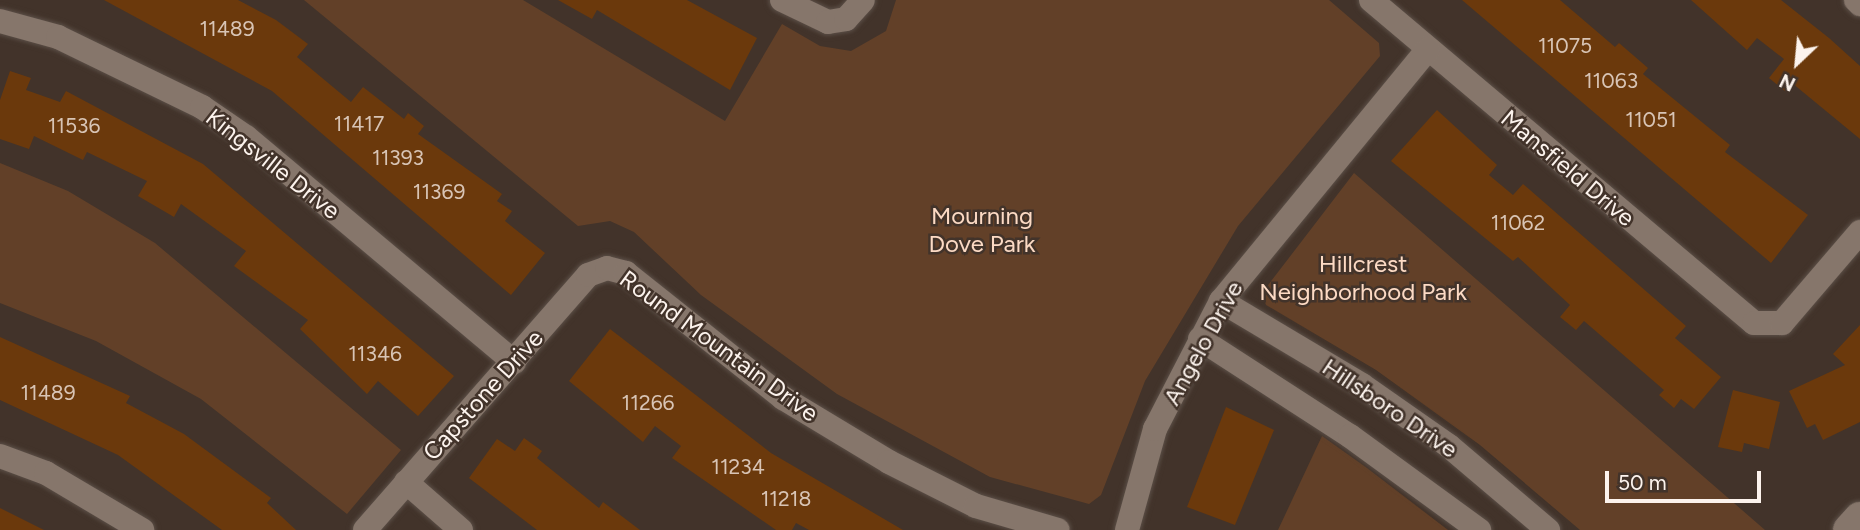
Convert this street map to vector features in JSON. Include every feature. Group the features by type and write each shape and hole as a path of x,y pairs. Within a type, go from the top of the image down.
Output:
{"main road":[{"path":"1850,530 1860,519"}],"street":[{"path":"782,0 816,19 846,19 863,0"},
{"name":"Mansfield Drive","path":"1371,0 1742,315 1771,327 1790,316 1860,232"},
{"path":"1856,0 1860,4"},
{"name":"Kingsville Drive","path":"0,21 58,37 201,107 246,137 514,362"},
{"name":"Angelo Drive","path":"1127,530 1155,429 1199,339 1221,302 1279,223 1428,50"},
{"name":"Capstone Drive","path":"365,530 588,275 607,268"},
{"name":"Round Mountain Drive","path":"607,268 626,273 783,398 879,457 976,506 1058,530"},
{"name":"Hillsboro Drive","path":"1221,302 1362,385 1449,446 1548,530"},
{"name":"Hillsboro Drive","path":"1199,339 1350,436 1479,530"},
{"path":"0,456 46,473 142,530"},
{"path":"405,482 461,530"}],"green space":[{"name":"Mourning Dove Park","path":"304,0 523,0 725,121 782,24 820,46 851,51 886,31 896,0 1329,0 1379,43 1380,56 1238,226 1145,381 1101,495 1089,504 990,477 837,394 701,295 634,232 610,221 578,226"},
{"path":"0,163 68,191 155,243 401,450 347,514 201,399 96,341 0,303"},
{"name":"Hillcrest Neighborhood Park","path":"1354,173 1765,530 1580,530 1480,445 1376,370 1266,305 1262,293"},
{"path":"1322,436 1367,468 1448,530 1278,530"}],"building":[{"path":"104,0 238,0 276,20 308,44 297,57 351,102 363,87 404,119 408,113 424,126 418,134 502,194 497,201 512,211 505,221 545,253 511,295 272,91"},
{"path":"558,0 687,0 757,38 730,90 597,10 592,19"},
{"path":"1462,0 1560,0 1615,47 1619,43 1648,68 1643,74 1730,145 1725,152 1808,215 1771,263"},
{"path":"1691,0 1781,0 1829,38 1860,66 1860,139 1792,83 1786,92 1769,78 1784,59 1757,38 1747,50"},
{"path":"10,71 31,78 26,90 60,102 66,91 203,164 454,376 418,416 378,381 367,394 300,329 308,320 234,266 246,251 181,204 174,217 138,196 147,181 87,152 83,160 34,136 29,149 0,139 0,100"},
{"path":"1437,110 1497,165 1489,175 1513,195 1523,184 1686,326 1675,338 1721,377 1694,409 1681,399 1674,408 1659,395 1664,390 1584,321 1576,330 1560,317 1570,305 1518,257 1513,261 1391,161"},
{"path":"1860,325 1860,422 1823,440 1815,424 1807,428 1789,391 1845,365 1833,354"},
{"path":"610,329 771,453 903,530 809,530 796,523 792,530 776,530 672,458 681,446 655,426 643,442 569,381"},
{"path":"0,337 130,396 126,403 184,434 271,498 267,503 296,530 222,530 118,455 0,400"},
{"path":"1733,390 1780,402 1769,449 1744,443 1742,452 1718,447"},
{"path":"1226,407 1274,430 1235,525 1187,507"},
{"path":"524,438 542,451 537,458 599,508 603,502 640,530 537,530 469,478 497,439 515,451"},
{"path":"0,508 44,530 0,530"}]}
